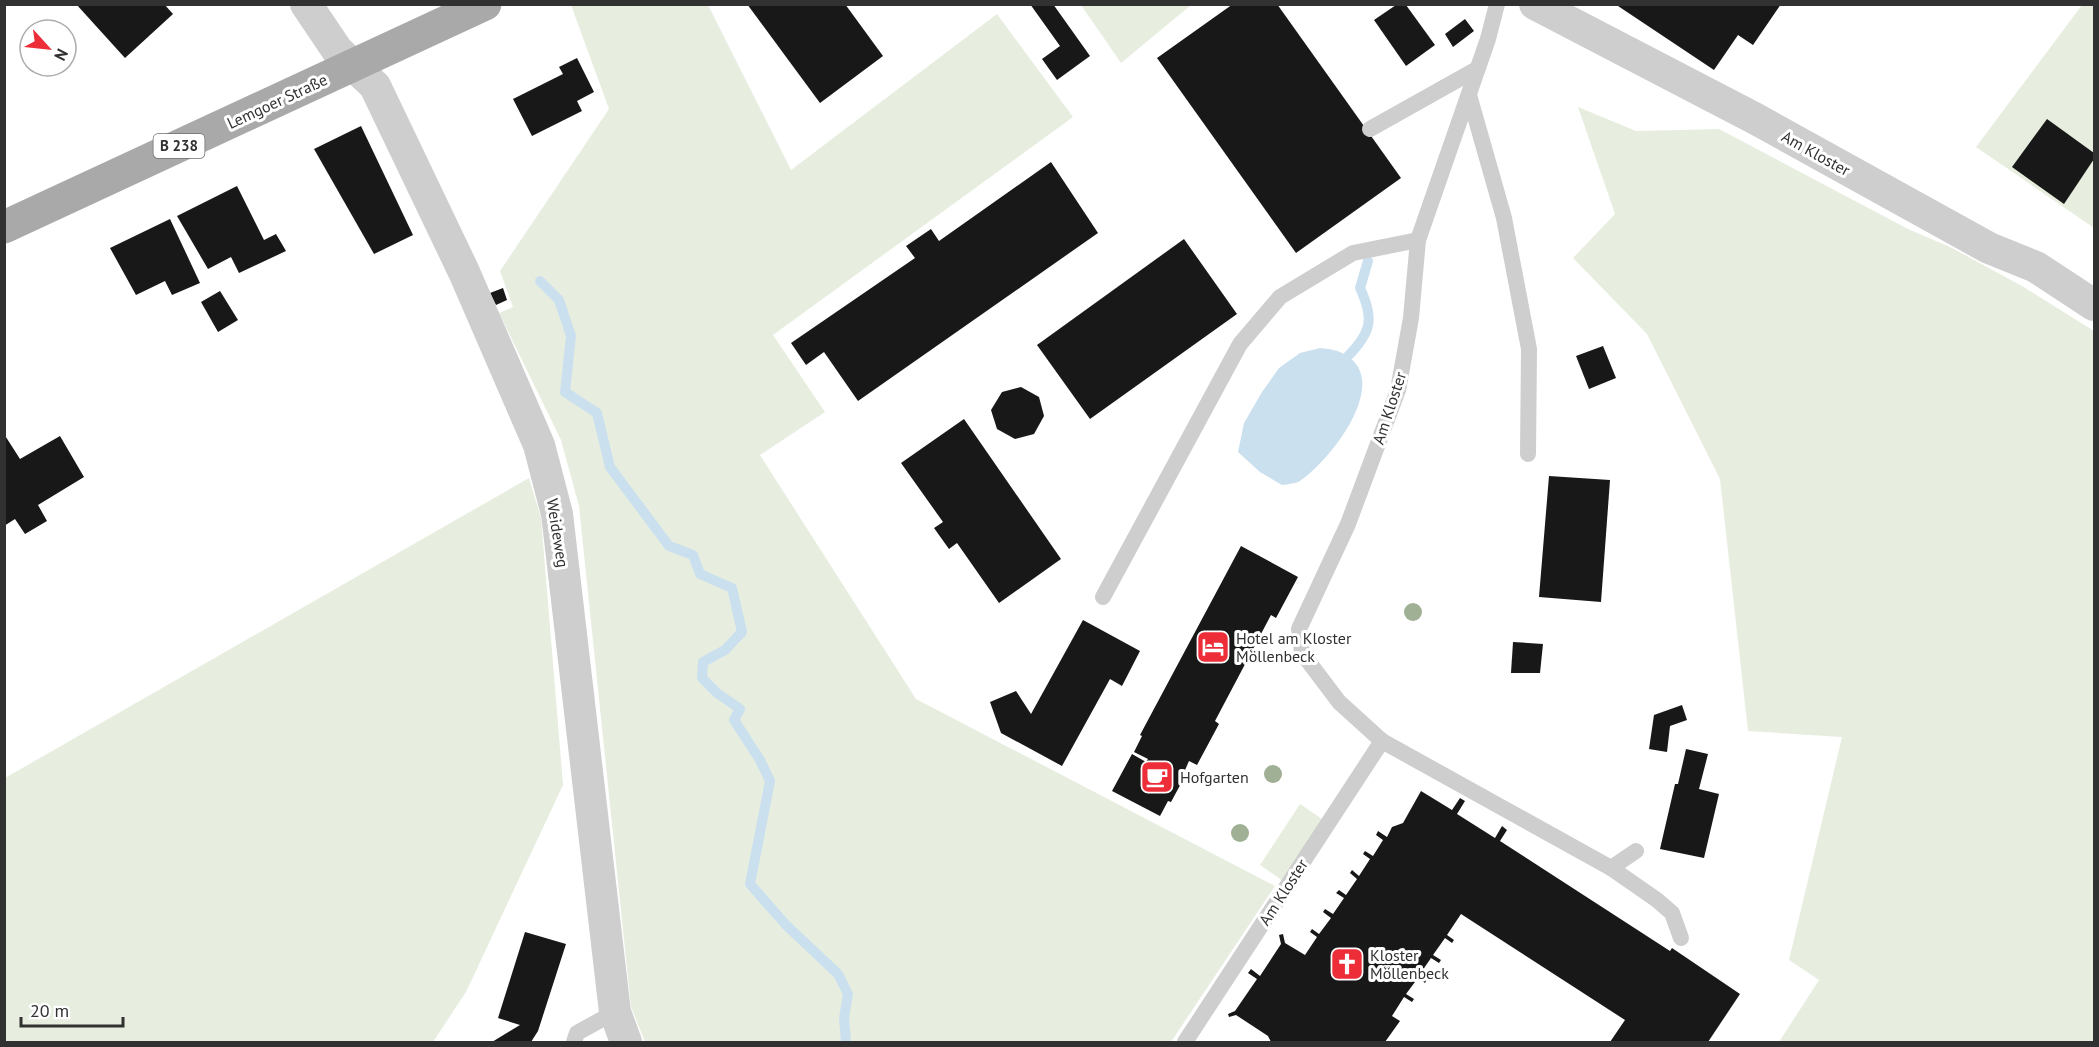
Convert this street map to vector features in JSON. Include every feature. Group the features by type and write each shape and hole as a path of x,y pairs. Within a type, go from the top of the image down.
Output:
{"main road":[{"name":"Lemgoer Straße","path":"4,227 485,4"}],"street":[{"name":"Weideweg","path":"306,4 337,50 375,87 464,272 539,445 557,514 615,1012 626,1042"},
{"name":"Am Kloster","path":"1535,4 1756,119 1989,248 2036,267 2094,305"}],"lane":[{"name":"Am Kloster","path":"1497,4 1469,95 1418,240 1411,318 1398,390 1348,524 1299,628 1302,652 1339,702 1382,741 1611,868 1657,900 1672,914 1681,938"},
{"path":"1370,129 1477,69"},
{"path":"1469,95 1504,218 1528,349 1528,454"},
{"path":"1103,597 1240,344 1280,297 1353,253 1418,240"},
{"name":"Am Kloster","path":"1185,1042 1382,741"},
{"path":"1611,868 1636,851"},
{"path":"574,1042 577,1033 615,1012"}],"green space":[{"path":"571,5 708,5 791,170 997,14 1073,117 773,335 825,412 760,455 916,699 1275,886 1171,1042 645,1042 631,1007 579,506 561,440 499,313 513,307 500,271 609,109"},
{"path":"1081,5 1191,5 1121,63"},
{"path":"2082,5 2094,5 2094,228 1976,147"},
{"path":"1578,107 1636,131 1719,129 1908,229 1950,247 2022,286 2094,331 2094,1042 1779,1042 1819,980 1789,960 1842,737 1748,731 1720,479 1647,334 1573,258 1615,214"},
{"path":"529,478 541,518 563,785 466,992 433,1042 5,1042 5,778"},
{"path":"1300,804 1322,819 1283,881 1260,865"}],"water":[{"path":"1320,348 1343,353 1358,368 1362,384 1359,402 1351,421 1326,457 1300,481 1282,485 1260,472 1238,452 1244,423 1279,368 1300,353"}],"building":[{"path":"76,4 164,4 173,14 125,58"},
{"path":"747,4 845,4 883,56 820,103"},
{"path":"1030,4 1053,4 1090,56 1057,80 1042,59 1060,46"},
{"path":"1233,4 1277,4 1401,178 1296,253 1157,58"},
{"path":"1615,4 1781,4 1753,45 1738,35 1714,70"},
{"path":"1396,5 1406,5 1435,45 1406,66 1374,20"},
{"path":"1465,19 1474,31 1453,47 1445,34"},
{"path":"577,58 594,92 577,101 582,111 532,136 513,99 563,74 559,67"},
{"path":"2047,119 2094,153 2094,159 2064,204 2012,167"},
{"path":"361,126 413,235 374,254 314,149"},
{"path":"1051,162 1098,233 858,401 824,352 806,365 791,343 915,258 906,246 931,229 939,241"},
{"path":"237,186 264,240 276,234 286,251 239,273 231,257 208,269 177,216"},
{"path":"170,219 200,283 172,295 165,281 136,295 110,248"},
{"path":"1184,239 1237,314 1090,419 1037,345"},
{"path":"503,288 507,300 496,305 490,293"},
{"path":"220,291 238,320 218,332 201,302"},
{"path":"1603,346 1616,378 1589,389 1576,356"},
{"path":"1021,387 1039,397 1044,416 1034,434 1015,439 997,429 991,410 1002,392"},
{"path":"964,419 1061,559 999,603 957,543 949,549 934,528 943,522 901,463"},
{"path":"4,434 20,459 60,436 84,477 38,505 47,521 25,534 15,519 4,526"},
{"path":"1549,476 1610,480 1601,602 1539,597"},
{"path":"1241,546 1298,577 1276,618 1271,615 1215,721 1219,724 1197,765 1189,761 1182,777 1184,778 1171,802 1168,801 1160,816 1112,791 1132,754 1146,762 1148,759 1134,752 1142,736 1140,735"},
{"path":"1083,620 1140,651 1122,686 1110,679 1062,766 1001,733 990,702 1016,691 1031,714"},
{"path":"1513,642 1543,644 1540,673 1511,673"},
{"path":"1682,705 1687,720 1670,726 1667,752 1649,749 1654,715"},
{"path":"1686,749 1708,754 1699,789 1719,794 1704,858 1660,849 1675,784 1678,784"},
{"path":"1421,791 1452,810 1460,798 1465,801 1457,814 1495,838 1502,826 1507,830 1500,841 1670,951 1672,948 1740,994 1708,1042 1610,1042 1625,1020 1461,914 1447,935 1454,940 1452,943 1445,938 1433,955 1441,960 1439,963 1431,958 1420,974 1427,979 1425,983 1418,978 1406,994 1414,999 1412,1002 1404,997 1392,1016 1400,1021 1385,1042 1271,1042 1268,1036 1236,1015 1229,1017 1228,1014 1235,1011 1257,979 1248,973 1251,969 1260,976 1281,944 1279,935 1283,934 1285,943 1305,955 1317,937 1310,932 1312,929 1319,934 1331,918 1323,912 1325,909 1333,914 1344,898 1336,893 1339,890 1346,895 1357,879 1350,873 1352,870 1359,876 1370,859 1363,854 1365,851 1373,856 1383,840 1376,835 1378,831 1387,837 1392,827 1403,823"},
{"path":"525,932 566,944 538,1031 531,1042 492,1042 520,1025 498,1018"}],"waterway":[{"path":"1348,356 1362,339 1368,324 1369,316 1360,288 1368,261"},
{"path":"540,281 559,300 571,336 565,392 597,413 610,467 669,546 693,555 700,574 732,588 742,632 725,650 703,662 702,678 717,693 740,709 734,720 760,760 770,781 750,884 786,925 838,974 848,994 844,1018 846,1042"}],"place":[{"name":"Hotel am Kloster Möllenbeck","path":"1213,647"},
{"name":"Hofgarten","path":"1157,777"},
{"name":"Kloster Möllenbeck","path":"1347,964"}]}
